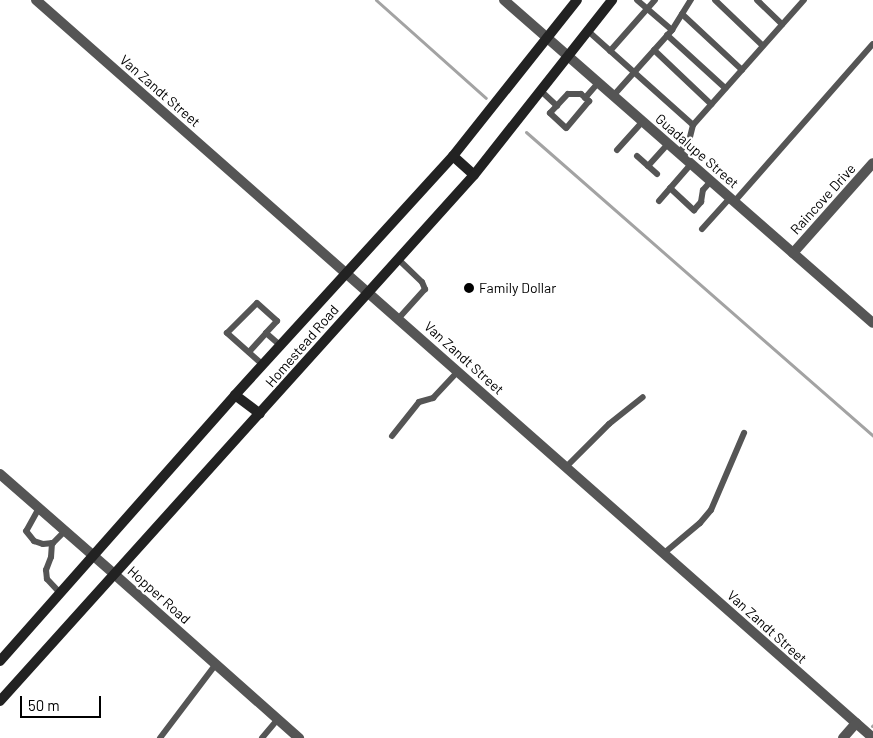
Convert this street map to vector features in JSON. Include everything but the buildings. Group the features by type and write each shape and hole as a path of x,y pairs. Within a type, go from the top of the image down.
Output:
{"main road":[{"name":"Homestead Road","path":"0,661 262,364 452,156 577,0"},
{"name":"Homestead Road","path":"0,701 113,573 260,414 474,175 612,0"},
{"path":"452,156 474,175"},
{"path":"235,395 260,414"}],"street":[{"name":"Van Zandt Street","path":"36,0 399,318 663,554 873,738"},
{"name":"Guadalupe Street","path":"504,0 873,323"},
{"name":"Raincove Drive","path":"793,253 873,163"},
{"name":"Hopper Road","path":"0,474 299,738"},
{"path":"843,738 856,723"}],"lane":[{"path":"637,0 725,88"},
{"path":"610,51 655,0"},
{"path":"613,96 669,33 690,0"},
{"path":"715,0 763,46"},
{"path":"757,0 782,24"},
{"path":"678,153 689,140 693,125 803,0"},
{"path":"682,14 742,70"},
{"path":"588,31 693,125"},
{"path":"702,229 732,200 873,44"},
{"path":"654,50 712,104"},
{"path":"585,98 598,83"},
{"path":"541,92 557,106"},
{"path":"568,94 581,94 589,102 566,128 550,114 557,106 568,94"},
{"path":"617,150 642,122"},
{"path":"648,166 668,144"},
{"path":"637,156 657,174"},
{"path":"659,201 691,164"},
{"path":"670,188 694,210 701,202 703,190 711,181"},
{"path":"398,259 422,282 425,289 399,318"},
{"path":"248,352 277,321 257,303 227,333 248,352 262,364"},
{"path":"266,333 280,345"},
{"path":"392,436 419,402 433,398 458,371"},
{"path":"566,466 609,424 643,397"},
{"path":"663,554 700,523 711,510 744,433"},
{"path":"39,508 26,531 34,541 43,544 52,543 65,530"},
{"path":"52,543 51,556 46,570 47,579 60,593"},
{"path":"160,738 216,664"},
{"path":"262,738 278,719"}],"waterway":[{"path":"376,0 486,98"},
{"path":"526,132 873,436"}],"place":[{"name":"Family Dollar","path":"469,288"}]}
